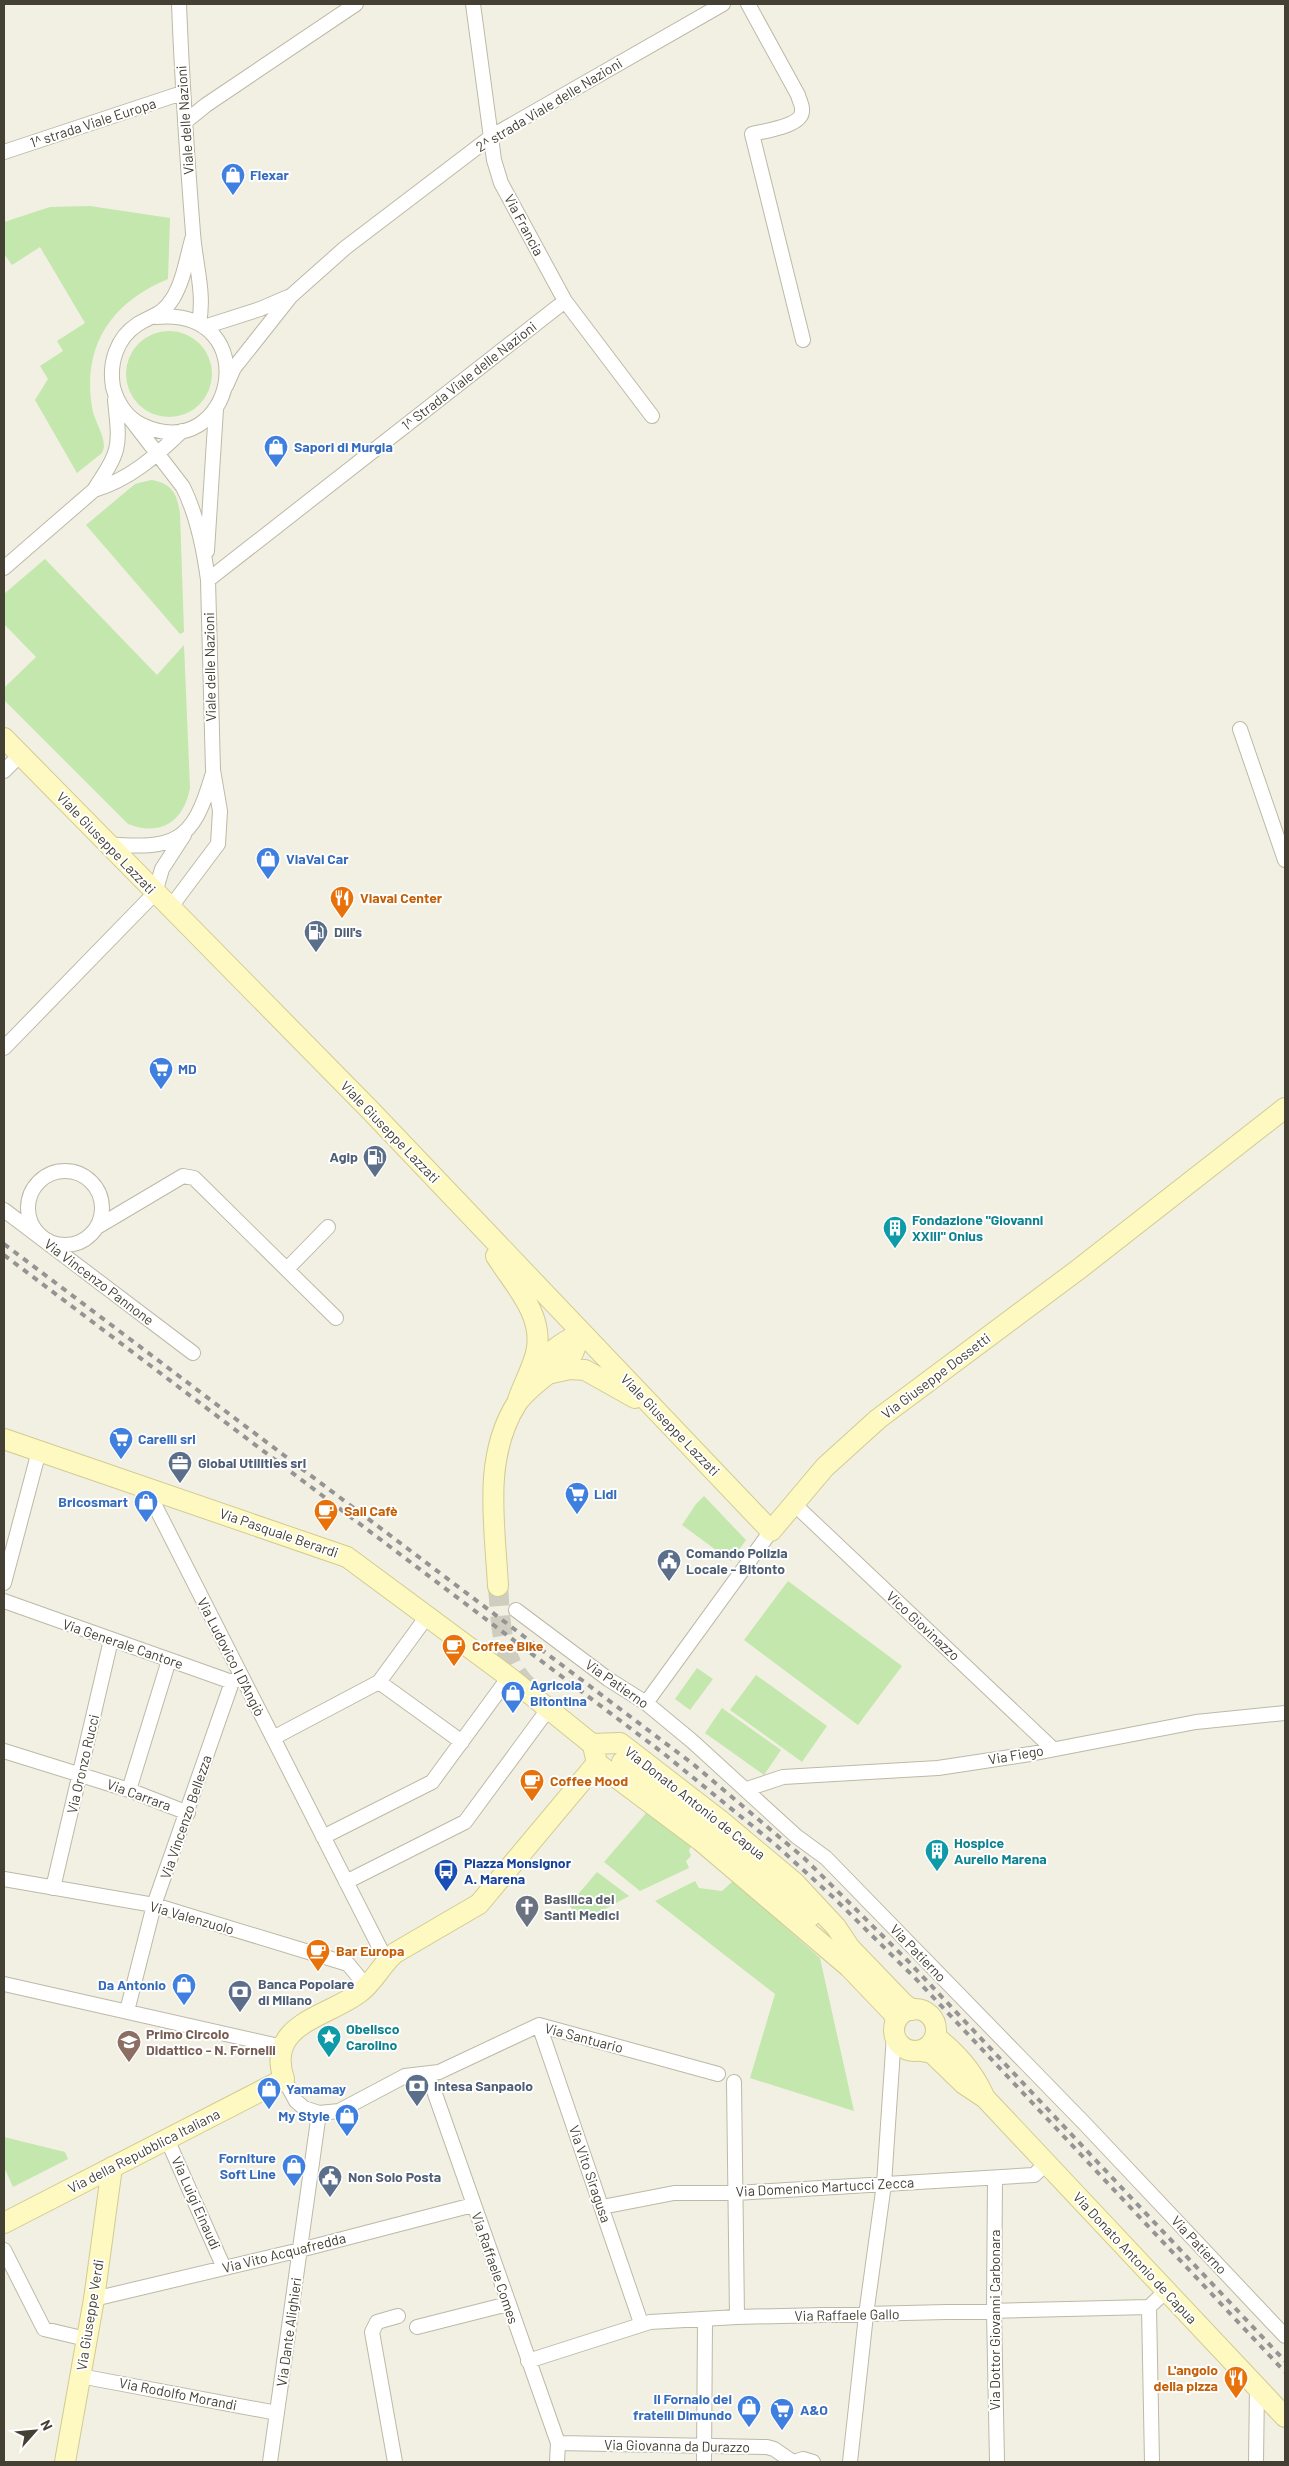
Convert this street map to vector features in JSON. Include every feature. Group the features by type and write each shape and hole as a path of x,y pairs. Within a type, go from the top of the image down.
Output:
{"street":[{"name":"Viale delle Nazioni","path":"179,4 182,93 193,236 202,305 201,325"},
{"path":"184,122 356,4"},
{"name":"Via Francia","path":"473,4 494,160 502,183 565,301 652,416"},
{"name":"2^ strada Viale delle Nazioni","path":"226,386 234,368 291,296 345,248 492,136 723,4"},
{"path":"748,4 798,96 802,110 800,118 792,124 752,134 802,340"},
{"name":"1^ strada Viale Europa","path":"4,152 182,93"},
{"name":"Viale delle Nazioni","path":"156,316 173,298 180,282 193,236"},
{"name":"2^ strada Viale delle Nazioni","path":"201,325 260,309 291,296"},
{"name":"1^ Strada Viale delle Nazioni","path":"208,580 565,301"},
{"path":"4,568 94,490 117,452 119,440 115,395 111,375 114,355 123,338 138,324 156,316 171,315 185,318 201,325 216,339 224,354 228,370 226,386 216,410 201,423 182,431 152,430 138,423 126,413 115,395"},
{"name":"Viale delle Nazioni","path":"206,564 216,410"},
{"name":"Viale delle Nazioni","path":"126,413 176,476 189,500 206,564 208,580 213,770 220,810 218,844 170,908"},
{"path":"94,490 105,487 134,472 158,455 182,431"},
{"path":"1240,729 1285,860"},
{"name":"Viale Giuseppe Lazzati","path":"4,738 472,1218 771,1531"},
{"path":"4,771 20,755"},
{"name":"Viale delle Nazioni","path":"155,893 162,869 195,821 204,802 213,770"},
{"path":"107,844 158,845 184,835"},
{"path":"4,1048 155,893"},
{"name":"Via Giuseppe Dossetti","path":"646,1703 792,1503 844,1447 878,1419 1072,1275 1285,1108"},
{"path":"97,1227 101,1216 102,1204 99,1193 92,1183 83,1176 72,1172 60,1172 43,1179 31,1194 28,1206 30,1219 35,1230 44,1240 69,1245 85,1239 97,1227 183,1176 194,1178 336,1318"},
{"name":"Via Vincenzo Pannone","path":"4,1210 193,1354"},
{"path":"472,1218 530,1308 536,1324 536,1354 518,1402"},
{"path":"287,1269 328,1227"},
{"path":"518,1402 573,1353 581,1333"},
{"path":"498,1586 493,1491 494,1463 502,1435 538,1364 558,1346 581,1333"},
{"path":"548,1374 570,1369 585,1370 652,1407"},
{"path":"4,1439 146,1488"},
{"path":"4,1583 38,1451"},
{"name":"Via Pasquale Berardi","path":"146,1488 347,1557 510,1677 549,1708 594,1753"},
{"name":"Via Ludovico I D'Angiò","path":"146,1488 237,1680 273,1738 386,1960"},
{"name":"Vico Giovinazzo","path":"792,1503 1053,1749"},
{"name":"Via Generale Cantore","path":"4,1601 169,1660 237,1680"},
{"name":"Via Patierno","path":"516,1610 608,1679 646,1703 747,1789 796,1836 826,1858 1084,2124 1285,2336"},
{"path":"273,1738 379,1682 428,1615"},
{"name":"Via Oronzo Rucci","path":"53,1888 81,1775 111,1640"},
{"path":"129,1790 169,1660"},
{"path":"323,1837 432,1782 510,1677"},
{"name":"Via Vincenzo Bellezza","path":"127,2011 154,1906 237,1680"},
{"path":"379,1682 462,1742"},
{"path":"346,1882 465,1822 549,1708"},
{"name":"Via Fiego","path":"747,1789 783,1776 938,1768 1196,1722 1285,1713"},
{"name":"Via Donato Antonio de Capua","path":"985,2098 974,2075 954,2051 935,2036 934,2022 931,2017 919,2010 912,2010 850,1957 700,1841 594,1753 620,1743 721,1821 795,1883 836,1927 850,1957 893,2013 897,2041 908,2050 932,2053 964,2084 985,2098 1285,2416"},
{"name":"Via Carrara","path":"4,1751 129,1790 188,1812"},
{"path":"319,2113 304,2108 296,2101 284,2079 280,2065 283,2047 298,2026 357,1995 367,1987 386,1960 395,1953 479,1904 594,1753"},
{"path":"620,1761 718,1837 793,1901 850,1957"},
{"name":"Via Valenzuolo","path":"4,1879 154,1906 348,1964 367,1987"},
{"path":"4,1984 283,2047"},
{"path":"850,2462 866,2315 884,2184 895,2028 906,2012 912,2010"},
{"name":"Via Santuario","path":"319,2113 339,2111 405,2076 440,2072 539,2026 718,2074"},
{"name":"Via Vito Siragusa","path":"539,2026 641,2323"},
{"path":"921,2051 927,2048 935,2036"},
{"name":"Via Raffaele Comes","path":"428,2074 558,2443 558,2462"},
{"name":"Via della Repubblica Italiana","path":"4,2223 284,2079"},
{"path":"734,2082 737,2317"},
{"name":"Via Dante Alighieri","path":"270,2462 319,2113"},
{"name":"Via Luigi Einaudi","path":"167,2139 224,2268"},
{"name":"Via Domenico Martucci Zecca","path":"602,2207 674,2193 736,2193 1034,2175 1046,2164"},
{"name":"Via Giuseppe Verdi","path":"65,2462 94,2299 112,2167"},
{"name":"Via Dottor Giovanni Carbonara","path":"995,2178 994,2311 997,2462"},
{"name":"Via Vito Acquafredda","path":"94,2299 300,2250 473,2205"},
{"path":"4,2250 44,2329 86,2339"},
{"path":"1152,2462 1149,2307 1166,2291"},
{"path":"417,2327 508,2304"},
{"name":"Via Raffaele Gallo","path":"528,2361 641,2323 737,2317 1149,2307"},
{"path":"396,2462 372,2332 377,2322 398,2316"},
{"path":"704,2462 706,2447 705,2320"},
{"name":"Via Rodolfo Morandi","path":"80,2376 277,2413"},
{"path":"1256,2462 1257,2387"},
{"name":"Via Giovanna da Durazzo","path":"558,2443 767,2447 774,2449 793,2462"},
{"path":"793,2462 803,2459 813,2462 824,2462"}],"green space":[{"path":"90,206 170,218 168,279 131,300 117,313 105,328 97,345 92,364 90,385 93,412 104,447 102,453 77,473 35,400 48,379 40,366 63,351 57,341 85,323 40,247 12,265 4,254 4,222 50,207"},
{"path":"169,331 186,334 200,343 209,357 212,374 209,391 200,405 186,414 169,417 152,414 138,405 129,391 126,374 129,357 138,343 152,334"},
{"path":"151,480 169,487 175,495 179,506 184,632 180,634 86,525 135,484"},
{"path":"45,559 157,675 184,645 190,788 182,809 169,823 161,827 140,828 128,824 4,700 4,688 36,657 4,624 4,594"},
{"path":"704,1496 746,1540 731,1561 682,1525 696,1504"},
{"path":"788,1581 902,1666 858,1725 744,1640"},
{"path":"697,1668 713,1679 690,1710 675,1699"},
{"path":"756,1675 827,1726 802,1762 730,1710"},
{"path":"722,1708 781,1750 764,1775 705,1733"},
{"path":"648,1811 693,1844 689,1850 691,1856 686,1861 689,1868 640,1891 604,1862"},
{"path":"597,1872 629,1896 581,1922 569,1905"},
{"path":"695,1881 699,1888 722,1891 733,1881 820,1958 854,2111 750,2078 775,1994 655,1901"},
{"path":"4,2137 65,2152 68,2159 13,2187 4,2167"}],"tunnel":[{"path":"498,1586 501,1628 507,1653 512,1666 529,1688"}],"railway":[{"path":"4,1244 693,1764 804,1858 908,1961 1285,2361"},
{"path":"4,1255 663,1753 777,1846 834,1898 916,1979 1285,2372"}],"place":[{"name":"Flexar","path":"233,196"},
{"name":"Sapori di Murgia","path":"276,468"},
{"name":"ViaVai Car","path":"268,880"},
{"name":"Viavai Center","path":"342,919"},
{"name":"Dill's","path":"316,953"},
{"name":"MD","path":"161,1090"},
{"name":"Agip","path":"375,1178"},
{"name":"Fondazione \"Giovanni XXIII\" Onlus","path":"895,1249"},
{"name":"Carelli srl","path":"121,1460"},
{"name":"Global Utilities srl","path":"180,1484"},
{"name":"Lidl","path":"577,1515"},
{"name":"Bricosmart","path":"146,1523"},
{"name":"Sail Cafè","path":"326,1532"},
{"name":"Comando Polizia Locale - Bitonto","path":"669,1582"},
{"name":"Coffee Bike","path":"454,1667"},
{"name":"Agricola Bitontina","path":"513,1714"},
{"name":"Coffee Mood","path":"532,1802"},
{"name":"Hospice Aurelio Marena","path":"937,1872"},
{"name":"Piazza Monsignor A. Marena","path":"446,1892"},
{"name":"Basilica dei Santi Medici","path":"527,1928"},
{"name":"Bar Europa","path":"318,1972"},
{"name":"Da Antonio","path":"184,2006"},
{"name":"Banca Popolare di Milano","path":"240,2013"},
{"name":"Obelisco Carolino","path":"329,2058"},
{"name":"Primo Circolo Didattico - N. Fornelli","path":"129,2063"},
{"name":"Intesa Sanpaolo","path":"417,2107"},
{"name":"Yamamay","path":"269,2110"},
{"name":"My Style","path":"347,2137"},
{"name":"Forniture Soft Line","path":"294,2187"},
{"name":"Non Solo Posta","path":"330,2198"},
{"name":"L'angolo della pizza","path":"1236,2399"},
{"name":"Il Fornaio dei fratelli Dimundo","path":"749,2428"},
{"name":"A&O","path":"782,2431"}]}
